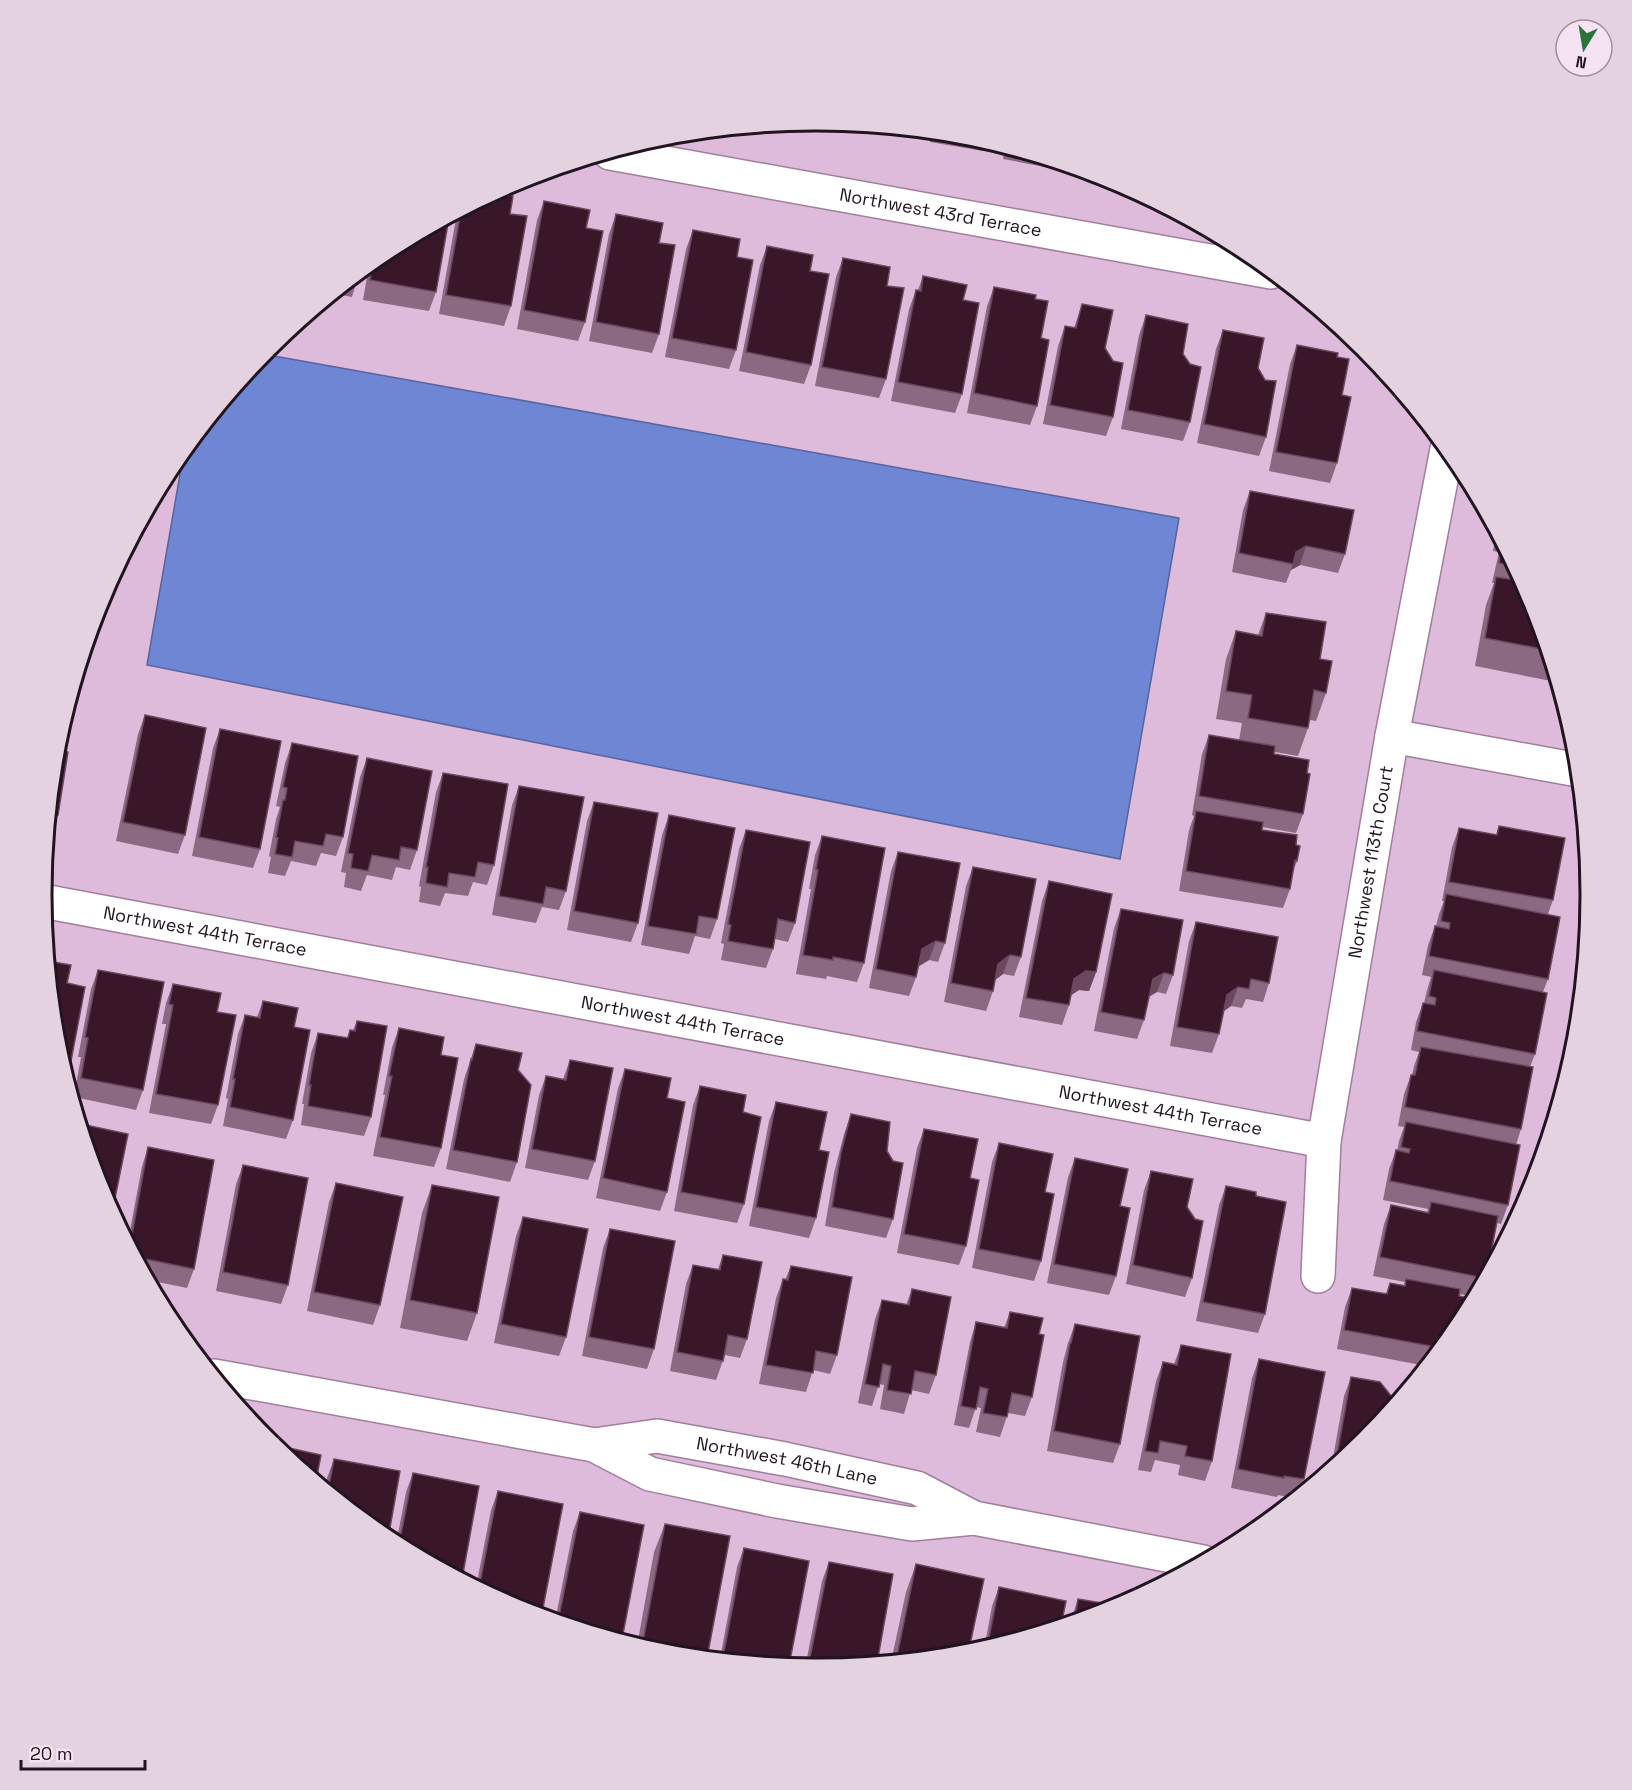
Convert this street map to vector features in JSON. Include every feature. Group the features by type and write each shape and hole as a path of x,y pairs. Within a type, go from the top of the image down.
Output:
{"street":[{"name":"Northwest 43rd Terrace","path":"626,156 1252,269"},
{"name":"Northwest 113th Court","path":"1318,1276 1324,1141 1392,736 1445,462"},
{"path":"1392,736 1569,768"},
{"name":"Northwest 44th Terrace","path":"52,903 1324,1141"},
{"name":"Northwest 46th Lane","path":"225,1378 594,1445 650,1474 733,1491 912,1524 974,1518 1191,1560"},
{"name":"Northwest 46th Lane","path":"594,1445 657,1436 740,1451 918,1488 974,1518"},
{"path":"733,1491 740,1451"},
{"path":"836,1510 843,1472"}],"water":[{"path":"275,356 1179,518 1120,859 147,665 180,472 210,430"}],"building":[{"path":"513,196 510,214 527,216 511,306 446,295 459,220"},
{"path":"544,201 590,210 586,228 603,231 585,322 524,310"},
{"path":"616,214 663,223 659,243 675,245 659,334 596,322"},
{"path":"447,227 436,292 370,280 371,275 392,260"},
{"path":"693,230 740,239 737,257 753,260 736,350 672,338"},
{"path":"767,246 813,255 810,271 829,274 811,365 746,352"},
{"path":"843,258 890,267 887,286 904,288 886,379 822,367"},
{"path":"923,276 967,285 963,300 979,303 962,394 898,382 916,290 921,291"},
{"path":"994,287 1036,295 1035,299 1048,301 1041,338 1049,340 1037,406 974,393"},
{"path":"1082,304 1113,310 1105,348 1113,361 1123,363 1113,417 1050,405 1065,326 1076,328"},
{"path":"1146,315 1188,324 1183,354 1190,364 1201,367 1190,422 1128,410"},
{"path":"1223,330 1264,338 1258,368 1265,380 1276,381 1266,437 1204,424"},
{"path":"1297,345 1338,353 1337,357 1349,359 1342,395 1351,397 1337,463 1276,452"},
{"path":"1250,491 1354,510 1345,554 1306,546 1296,552 1293,564 1239,553"},
{"path":"1496,577 1511,579 1538,648 1485,638"},
{"path":"1266,613 1326,622 1320,659 1332,661 1326,693 1314,690 1308,728 1248,718 1252,695 1226,691 1236,631 1262,636"},
{"path":"145,715 206,728 185,835 123,822"},
{"path":"220,729 281,741 260,849 199,837"},
{"path":"1209,735 1275,746 1274,754 1309,760 1307,773 1310,774 1303,814 1199,796"},
{"path":"292,743 358,756 343,837 326,834 323,846 295,841 292,857 275,854 278,838 276,837 287,788 283,787"},
{"path":"66,752 68,752 58,815 59,795"},
{"path":"367,758 432,771 417,850 401,847 399,860 372,855 368,871 351,868 353,854 348,853"},
{"path":"443,773 508,784 494,865 478,862 475,877 449,873 447,887 426,883 428,867 426,867"},
{"path":"519,786 584,797 566,891 546,887 543,904 499,896"},
{"path":"594,802 658,813 638,923 574,911"},
{"path":"1196,811 1263,822 1262,830 1297,835 1296,845 1300,846 1290,889 1186,871"},
{"path":"669,815 735,828 717,919 699,916 696,934 648,926"},
{"path":"1499,826 1565,838 1553,900 1449,882 1459,828 1497,835"},
{"path":"746,830 810,842 795,923 778,919 773,949 728,941 731,925 728,924"},
{"path":"822,836 885,848 864,963 833,957 833,960 803,955"},
{"path":"898,852 960,863 945,943 936,941 922,949 916,977 876,969"},
{"path":"973,867 1036,879 1021,957 1010,955 998,964 993,991 951,983"},
{"path":"1049,881 1112,894 1096,972 1086,971 1074,979 1069,1005 1026,998"},
{"path":"1446,894 1560,917 1548,979 1429,956 1435,926 1449,929 1450,923 1441,921"},
{"path":"1121,909 1183,920 1173,975 1164,973 1153,979 1144,1020 1101,1012"},
{"path":"1196,922 1278,937 1269,983 1251,979 1249,989 1238,987 1227,995 1219,1034 1177,1027"},
{"path":"56,962 71,965 67,983 85,987 71,1061 59,995"},
{"path":"98,970 164,982 143,1090 81,1078 88,1038 85,1037"},
{"path":"1434,970 1547,993 1535,1054 1417,1031 1423,1003 1435,1005 1436,998 1429,996"},
{"path":"173,984 221,993 217,1012 236,1015 218,1105 156,1094 173,1005 169,1004"},
{"path":"263,1001 298,1008 294,1027 310,1030 293,1120 230,1107 245,1015 260,1018"},
{"path":"357,1021 387,1026 371,1117 308,1106 311,1085 309,1085 318,1033 348,1038 350,1030 355,1031"},
{"path":"399,1028 444,1037 441,1055 458,1058 441,1148 380,1137"},
{"path":"476,1044 522,1053 518,1070 531,1085 517,1162 453,1150"},
{"path":"1421,1047 1533,1067 1521,1129 1405,1107 1411,1075 1415,1075"},
{"path":"570,1060 613,1068 595,1161 532,1149 546,1076 566,1080"},
{"path":"625,1069 671,1078 667,1098 685,1102 667,1192 603,1178"},
{"path":"700,1086 746,1095 743,1112 761,1117 744,1204 681,1192"},
{"path":"776,1102 827,1112 819,1150 829,1152 816,1218 756,1207"},
{"path":"851,1114 890,1122 887,1151 893,1161 903,1163 893,1219 832,1207 841,1153"},
{"path":"1406,1122 1520,1145 1508,1205 1390,1181 1396,1150 1409,1153 1410,1149 1401,1147"},
{"path":"89,1126 128,1134 115,1197"},
{"path":"924,1129 978,1139 970,1178 979,1180 966,1246 904,1234"},
{"path":"999,1143 1053,1154 1045,1192 1054,1194 1041,1261 979,1249"},
{"path":"148,1147 214,1160 194,1269 145,1259 132,1235"},
{"path":"1075,1158 1128,1169 1120,1206 1130,1208 1116,1276 1054,1264"},
{"path":"243,1165 308,1178 288,1285 223,1272"},
{"path":"1151,1171 1193,1179 1187,1207 1195,1219 1203,1221 1192,1278 1133,1265"},
{"path":"336,1183 403,1197 380,1305 314,1292"},
{"path":"432,1185 499,1197 477,1313 410,1300"},
{"path":"1226,1186 1256,1192 1256,1196 1286,1202 1265,1314 1203,1302"},
{"path":"1431,1202 1498,1216 1491,1250 1477,1277 1380,1257 1391,1205 1429,1213"},
{"path":"523,1217 588,1229 566,1337 501,1324"},
{"path":"610,1229 675,1241 654,1349 589,1337"},
{"path":"723,1255 762,1262 747,1339 728,1335 723,1361 677,1352 693,1265 720,1270"},
{"path":"791,1266 852,1277 837,1355 816,1351 813,1373 766,1365 783,1279 788,1280"},
{"path":"1406,1279 1460,1289 1459,1296 1465,1297 1432,1346 1344,1330 1352,1288 1387,1294 1390,1283 1405,1286"},
{"path":"912,1289 951,1297 936,1375 915,1371 911,1394 887,1390 891,1366 883,1364 879,1387 865,1384 882,1300 909,1305"},
{"path":"1010,1312 1043,1318 1039,1334 1044,1335 1032,1397 1012,1393 1007,1417 983,1413 988,1389 980,1387 976,1409 961,1406 976,1322 1007,1328"},
{"path":"1075,1324 1140,1336 1120,1444 1054,1431"},
{"path":"1181,1345 1231,1354 1212,1461 1185,1456 1187,1446 1160,1441 1158,1453 1145,1451 1163,1362 1177,1365"},
{"path":"1259,1359 1325,1372 1304,1479 1284,1476 1284,1478 1238,1469"},
{"path":"1351,1377 1380,1382 1391,1396 1338,1452"},
{"path":"290,1448 321,1455 318,1473"},
{"path":"334,1459 400,1471 390,1528 351,1501 330,1483"},
{"path":"413,1473 479,1486 463,1572 401,1535"},
{"path":"498,1491 563,1504 543,1607 480,1581"},
{"path":"580,1512 644,1525 623,1633 560,1614"},
{"path":"665,1524 730,1536 708,1651 644,1638"},
{"path":"744,1548 809,1561 791,1657 724,1653"},
{"path":"829,1562 893,1574 878,1656 810,1658"},
{"path":"916,1564 984,1579 970,1643 897,1654"},
{"path":"999,1587 1066,1601 1063,1617 989,1638"},
{"path":"1078,1599 1101,1603 1076,1612"}]}
